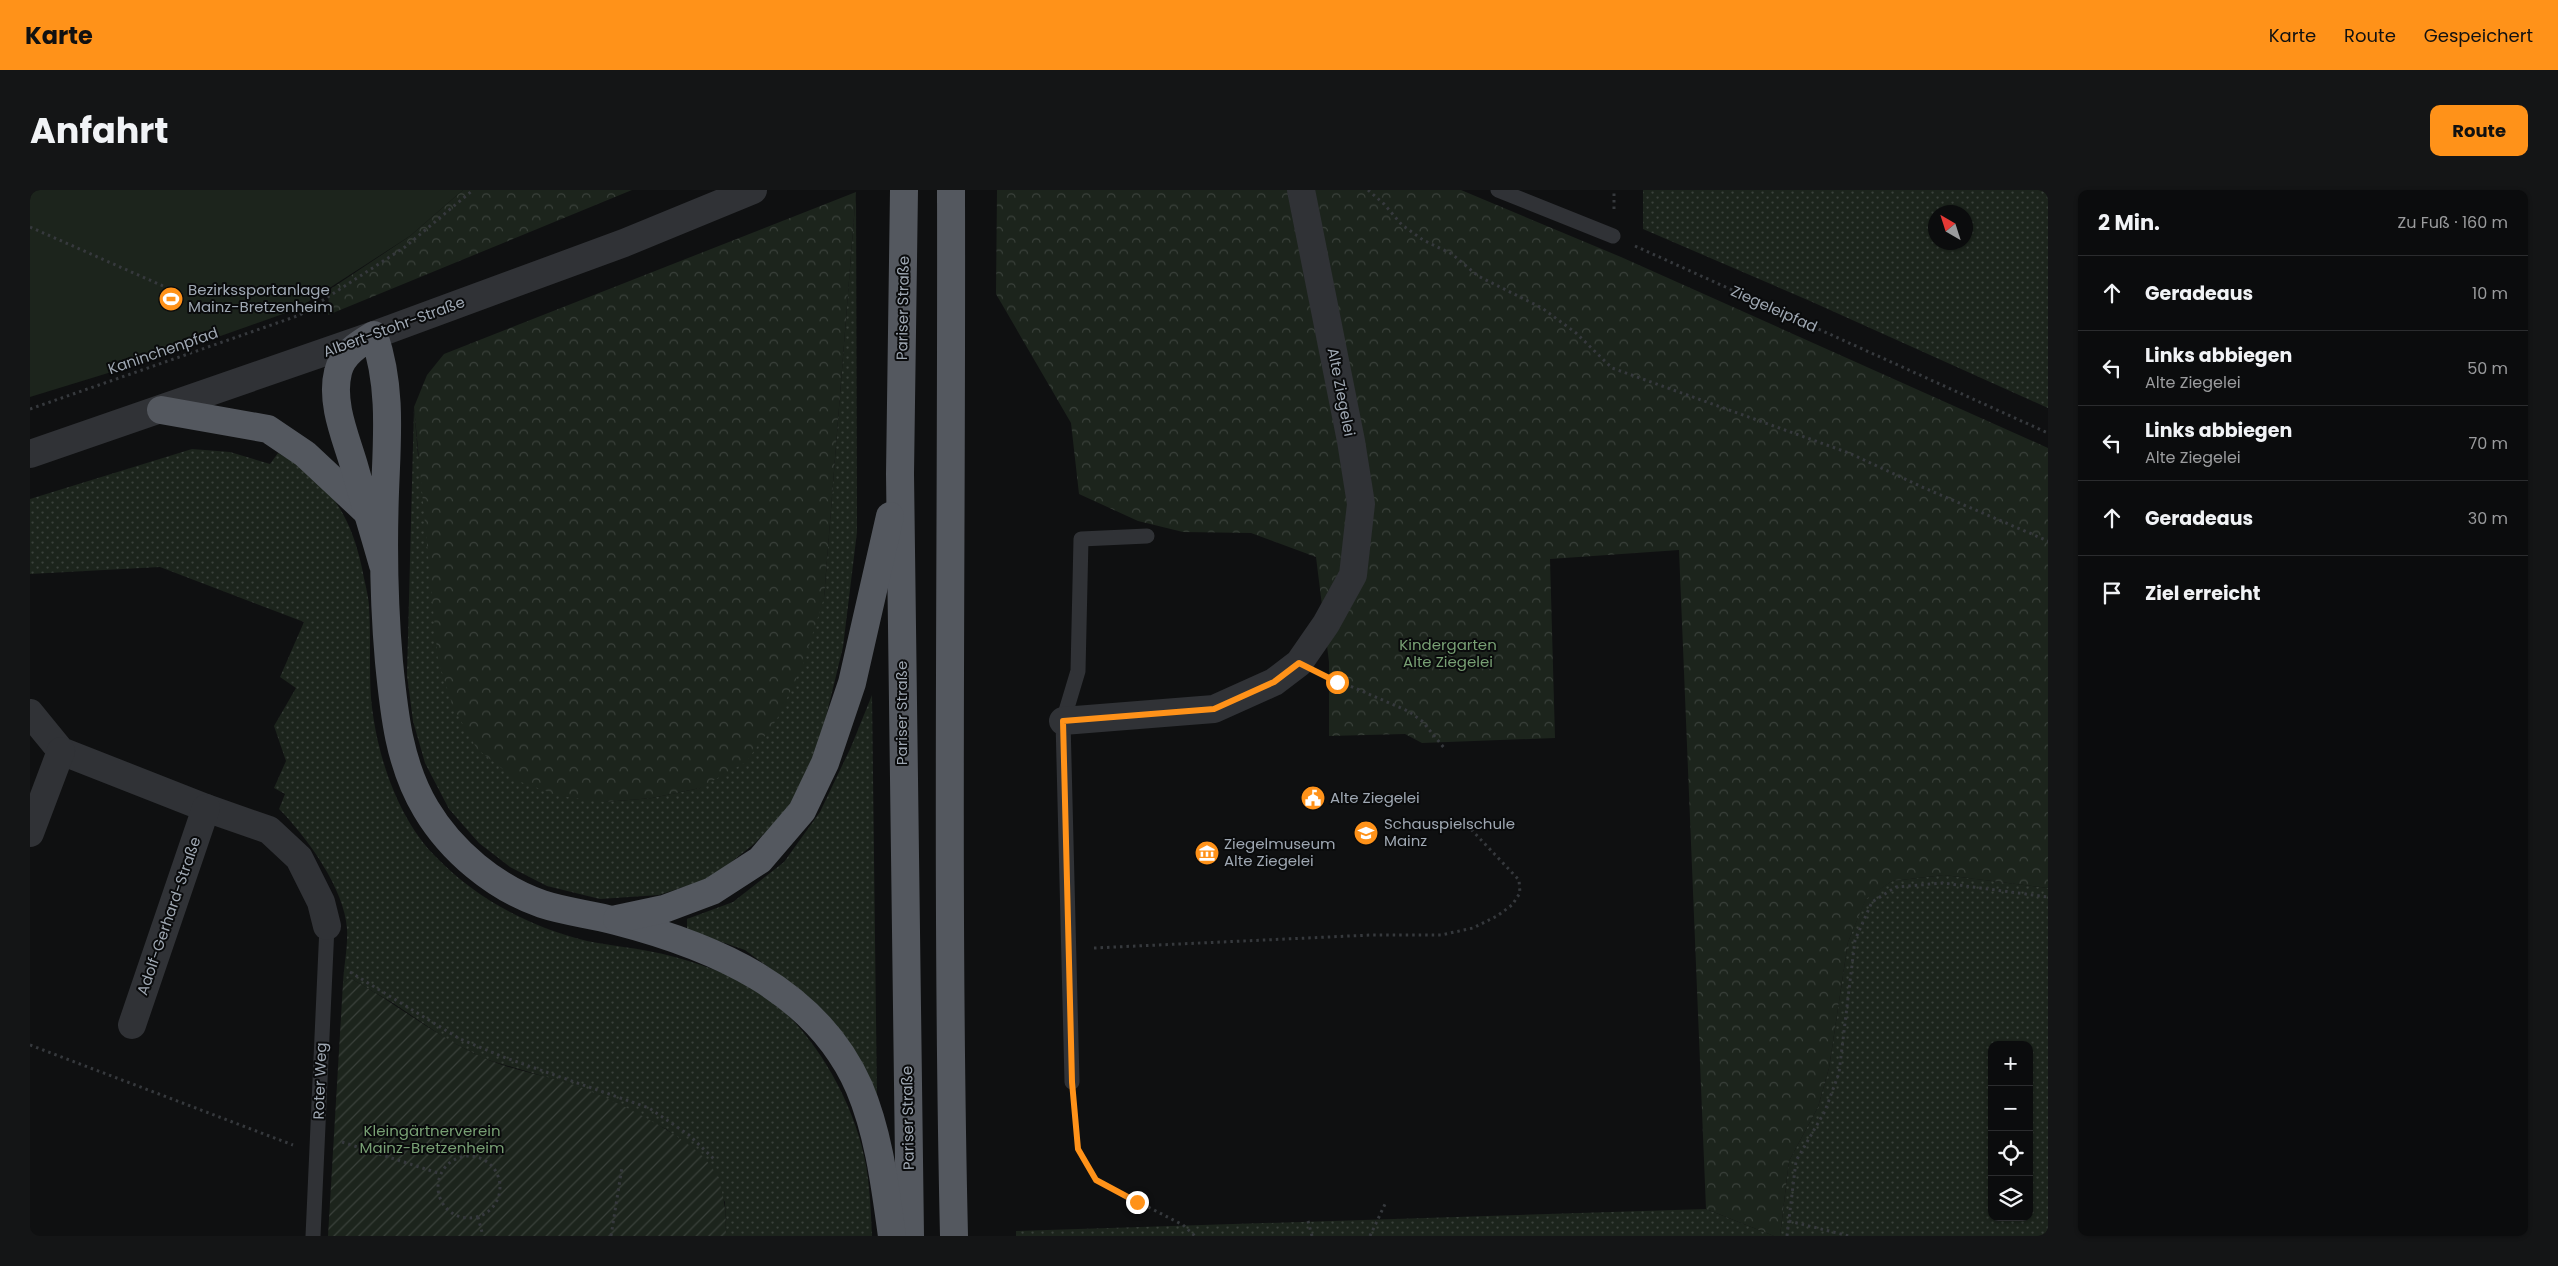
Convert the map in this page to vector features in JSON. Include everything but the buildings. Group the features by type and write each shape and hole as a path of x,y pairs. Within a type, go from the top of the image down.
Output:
{"highway":[{"name":"Pariser Straße","path":"904,190 900,474 910,1236"},
{"path":"951,190 952,525 948,761 954,1236"},
{"path":"383,565 339,414 336,387 338,371 345,358 353,349 374,335 383,360 388,403 383,565 389,659 398,736 416,788 426,810 462,855 491,878 515,892 540,904 613,920 683,940 737,963 811,1016 836,1048 858,1087 883,1172 892,1236"},
{"path":"161,410 268,430 316,464 368,513"},
{"path":"613,920 664,909 712,891 760,860 802,811 825,763 852,683 900,474"}],"street":[{"name":"Albert-Stohr-Straße","path":"30,454 374,335 624,243 753,190"},
{"name":"Alte Ziegelei","path":"1063,721 1214,709 1274,682 1299,663 1326,624 1352,575 1361,504 1351,441 1301,190"},
{"path":"30,713 61,751 206,808 269,830 282,840 299,858 321,902 327,926"},
{"path":"30,833 61,751"},
{"name":"Adolf-Gerhard-Straße","path":"132,1025 206,808"}],"lane":[{"path":"1498,190 1613,236"},
{"path":"1072,1082 1063,721 1078,671 1080,539 1147,536"},
{"name":"Roter Weg","path":"313,1236 327,926"}],"path":[{"name":"Kaninchenpfad","path":"30,408 300,315 405,247 473,190"},
{"path":"1368,190 1384,204 1402,225 1423,240 1452,254 1478,276 1542,308 1576,333 1612,368 1849,453 1922,487 2048,541"},
{"path":"30,227 163,286"},
{"name":"Ziegeleipfad","path":"1613,236 2048,433"},
{"path":"1299,663 1408,711 1422,721 1445,749"},
{"path":"1069,949 1371,935 1440,935 1473,928 1497,916 1512,905 1520,893 1519,880 1467,825"},
{"path":"1788,1236 1796,1161 1825,1111 1839,1072 1856,940 1872,902 1896,887 1943,883 2048,897"},
{"path":"325,967 354,973 469,1042 506,1058 649,1108 690,1136 714,1159"},
{"path":"30,1046 317,1154"},
{"path":"1072,1082 1078,1149 1096,1180 1182,1225 1195,1236"},
{"path":"318,1133 440,1174"},
{"path":"474,1157 491,1166 498,1179 499,1194 496,1203 489,1211 478,1217 469,1219 459,1217 449,1212 442,1204 438,1194 440,1174 454,1160 474,1157"},
{"path":"611,1236 622,1167"},
{"path":"1370,1236 1386,1202"},
{"path":"478,1217 482,1236"},
{"path":"1789,1221 1849,1236"},
{"path":"1308,1222 1312,1236"}],"green space":[{"name":"Bezirkssportanlage Mainz-Bretzenheim","path":"30,190 463,190 410,236 297,309 167,355 30,397"},
{"path":"463,190 632,190 328,315 329,290 410,236"},
{"name":"Kindergarten Alte Ziegelei","path":"997,190 1461,190 1621,257 2048,448 2048,888 1944,875 1892,881 1866,899 1848,942 1829,1068 1818,1107 1789,1161 1780,1236 1774,1236 1706,1209 1679,550 1550,559 1555,738 1422,743 1405,734 1329,736 1329,662 1316,557 1251,533 1183,532 1138,521 1079,494 1071,423 996,294"},
{"path":"1643,190 2048,190 2048,408 1810,301 1643,229"},
{"path":"856,192 857,532 843,647 818,750 787,810 754,844 711,878 659,895 600,899 547,886 510,867 479,843 449,809 425,763 413,721 407,675 414,407 418,455 605,802 652,798 700,788 824,598"},
{"path":"856,192 824,598 803,665 777,719 746,762 700,788 652,798 605,802 560,796 518,781 477,749 453,707 438,660 414,407 427,375 444,354"},
{"path":"192,449 230,452 270,464 278,453 311,475 334,500 343,515 357,548 368,600 371,698 383,762 400,804 422,841 436,857 469,886 487,899 525,920 587,941 654,952 702,965 741,981 764,995 783,1010 816,1049 830,1071 853,1118 866,1165 872,1236 726,1236 725,1202 689,1146 666,1129 573,1085 485,1059 448,1040 393,1003 350,978 343,983 347,942 345,913 332,881 312,848 279,809 285,794 274,788 286,761 274,726 296,688 280,677 304,622 160,567 30,574 30,499"},
{"path":"872,695 877,1100 860,1060 798,989 745,950 687,930 687,919 733,902 784,862 820,812 851,747"},
{"path":"1944,875 2048,888 2048,1236 1780,1236 1789,1161 1818,1107 1829,1068 1848,942 1866,898 1892,881"},
{"name":"Kleingärtnerverein Mainz-Bretzenheim","path":"350,978 466,1050 505,1066 586,1090 647,1118 685,1142 700,1154 716,1174 724,1200 726,1236 328,1236 343,983"},
{"path":"1706,1209 1774,1236 1016,1236 1016,1231"}],"place":[{"name":"Bezirkssportanlage Mainz-Bretzenheim","path":"171,299"},
{"name":"Alte Ziegelei","path":"1313,798"},
{"name":"Schauspielschule Mainz","path":"1366,833"},
{"name":"Ziegelmuseum Alte Ziegelei","path":"1207,853"}],"route":[{"path":"1137,1202 1096,1180 1078,1149 1072,1082 1063,721 1214,709 1274,682 1299,663 1337,682"}]}
